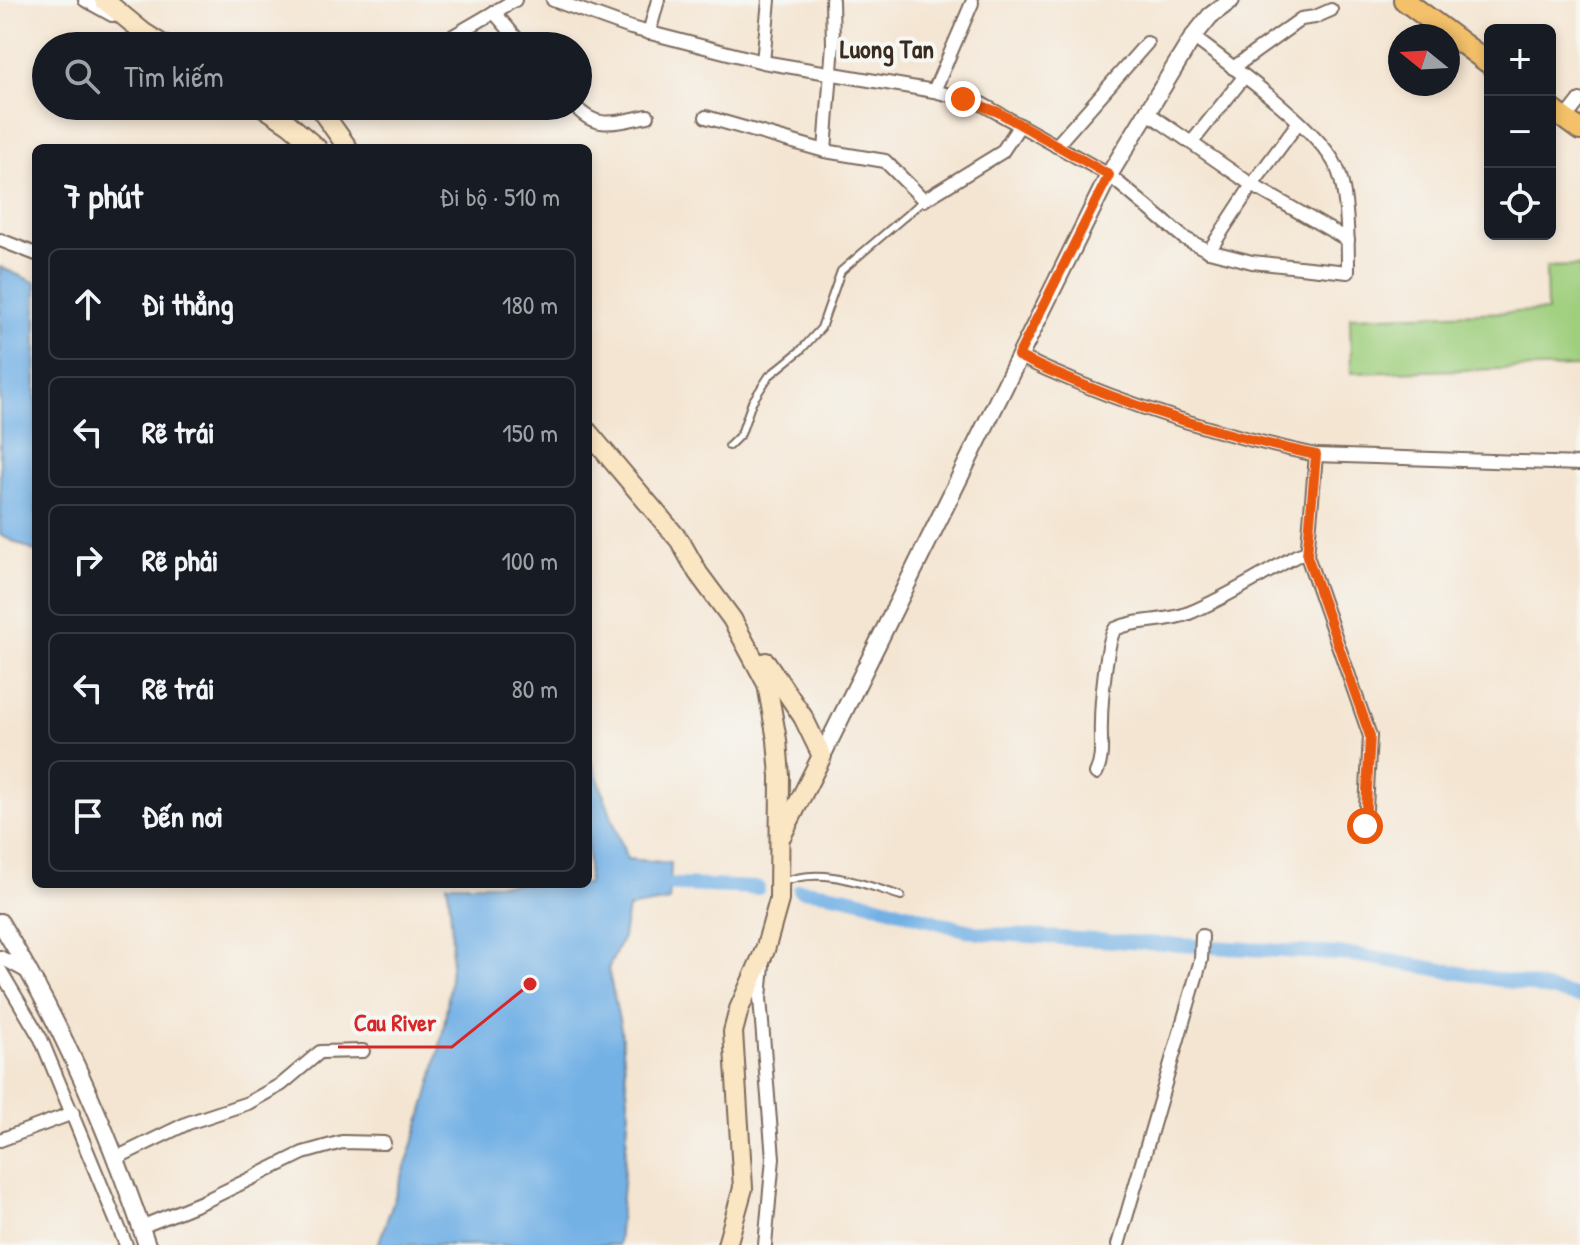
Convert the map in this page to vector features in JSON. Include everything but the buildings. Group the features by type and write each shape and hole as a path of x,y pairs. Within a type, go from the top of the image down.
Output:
{"main road":[{"path":"104,0 143,32"},
{"path":"1404,0 1484,60"},
{"path":"283,120 312,144"},
{"path":"329,120 345,144"},
{"path":"592,439 680,541 698,573 786,689 822,756 781,838"},
{"path":"727,1245 743,1188 733,1032 739,1009 774,925 780,884 781,838 777,740 767,684 732,619"}],"street":[{"path":"85,0 143,32"},
{"path":"460,32 515,0"},
{"path":"553,0 649,33 763,62 934,91 980,103 1109,175 1184,238 1209,251 1252,262 1348,272 1348,240 1338,170 1324,147 1193,37"},
{"path":"649,33 658,0"},
{"path":"763,62 769,0"},
{"path":"825,151 834,22 832,0"},
{"path":"822,756 1109,175 1193,37 1210,16 1231,0"},
{"path":"934,91 972,3"},
{"path":"1192,142 1239,73 1301,19 1331,10"},
{"path":"494,12 511,32"},
{"path":"1056,146 1147,43"},
{"path":"1565,119 1580,100"},
{"path":"1148,113 1252,185 1348,240"},
{"path":"590,120 604,124 648,116"},
{"path":"706,117 825,151 885,161 924,200 1002,152 1020,125"},
{"path":"1209,251 1298,123"},
{"path":"0,240 32,252"},
{"path":"1018,356 1086,387 1162,415 1316,455 1580,464"},
{"path":"1316,455 1307,552 1370,736 1365,826"},
{"path":"1096,773 1102,750 1101,722 1110,642 1115,629 1190,613 1307,552"},
{"path":"0,922 88,1088 147,1245"},
{"path":"1118,1245 1201,960 1202,936"},
{"path":"765,950 760,998 773,1158 765,1245"},
{"path":"0,957 29,974"},
{"path":"0,970 37,1031 126,1245"},
{"path":"116,1158 188,1123 248,1103 282,1084 320,1052 363,1051"},
{"path":"0,1140 73,1113"},
{"path":"141,1227 207,1200 303,1153 342,1142 384,1143"},
{"path":"98,1174 127,1185"}],"lane":[{"path":"729,446 741,434 756,395 769,376 801,350 821,328 841,271 924,200"},
{"path":"780,884 792,878 826,875 901,896"}],"green space":[{"path":"1580,266 1580,367 1351,373 1350,317 1547,311 1546,267"}],"water":[{"path":"0,267 32,281 32,550 0,535"},
{"path":"592,762 627,859 671,863 669,901 628,908 623,937 608,969 621,1029 629,1109 618,1245 378,1245 435,1068 451,975 452,929 447,888 592,888"}],"waterway":[{"path":"654,884 758,888"},
{"path":"800,890 868,902 979,933 1196,946"},
{"path":"1212,947 1356,955 1524,984 1580,997"}],"place":[{"name":"Cau River","path":"530,984"}],"district":[{"name":"Luong Tan","path":"887,49"}],"route":[{"path":"963,99 998,112 1109,175 1018,356 1099,393 1162,415 1259,443 1316,455 1307,556 1370,736 1365,826"}]}
